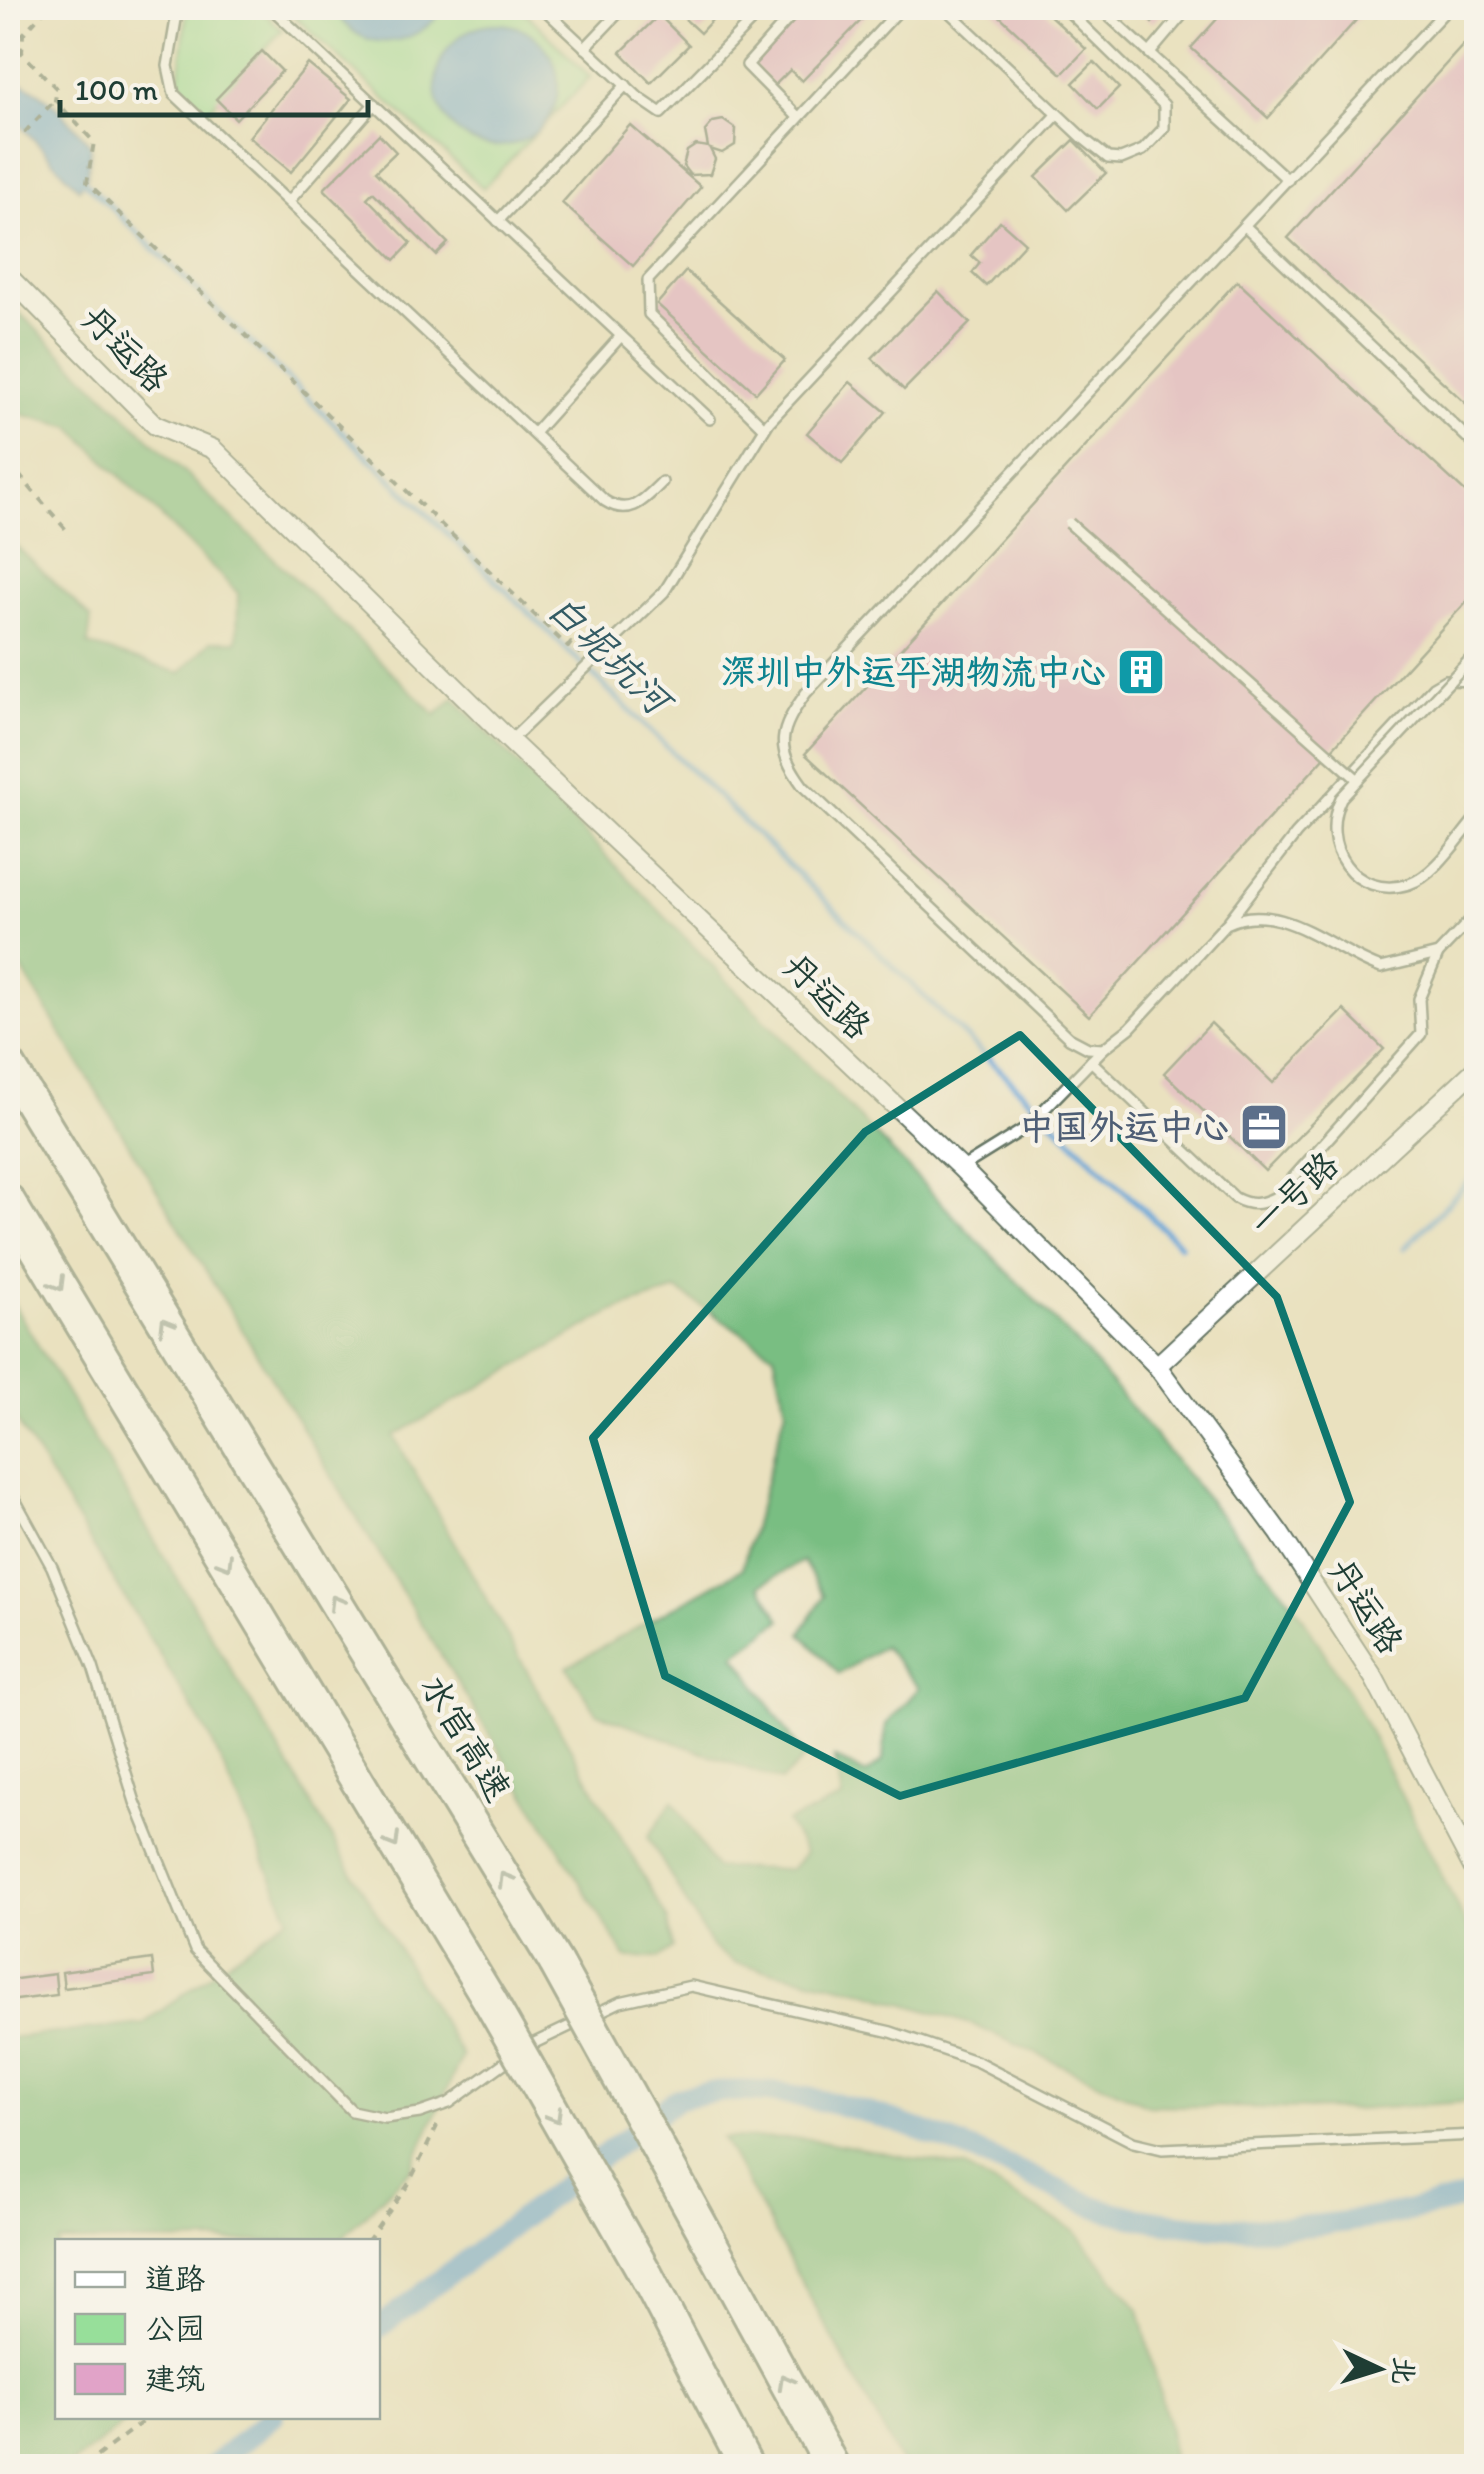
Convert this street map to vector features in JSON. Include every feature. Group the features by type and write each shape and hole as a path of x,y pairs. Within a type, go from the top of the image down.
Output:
{"highway":[{"name":"水官高速","path":"8,1065 556,1962 832,2466"},
{"path":"8,1201 490,2001 646,2275 746,2466"}],"street":[{"name":"丹运路","path":"8,276 155,425 214,448 510,741 961,1168 1156,1366 1280,1534 1374,1678 1476,1873"},
{"name":"一号路","path":"1156,1366 1476,1069"}],"lane":[{"path":"178,8 168,66 174,94 616,508 640,504 662,482"},
{"path":"270,8 710,419"},
{"path":"543,8 652,110 668,110 764,8"},
{"path":"586,48 623,8"},
{"path":"797,116 747,65 798,8"},
{"path":"764,428 649,314 646,296 657,268 900,8"},
{"path":"945,8 1108,158 1120,159 1144,150 1167,117 1154,90 1066,8"},
{"path":"1100,8 1288,180"},
{"path":"1150,53 1188,8"},
{"path":"1103,1049 1088,1048 1069,1038 803,786 785,762 783,740 787,720 806,692 1448,8"},
{"path":"498,221 626,86"},
{"path":"289,201 374,104"},
{"path":"510,741 588,661 664,592 764,428 1057,115"},
{"path":"1245,226 1476,446"},
{"path":"535,432 622,336"},
{"path":"1070,524 1357,779"},
{"path":"1476,653 1357,779 1333,814 1332,834 1341,863 1372,883 1398,886 1417,880 1476,818"},
{"path":"961,1168 1027,1127 1103,1049 1130,1028 1226,924 1296,834 1433,688 1444,680 1476,681"},
{"path":"1091,1061 1235,1198 1247,1204 1264,1203 1276,1197 1421,1034 1419,999 1438,954 1476,914"},
{"path":"1226,924 1242,916 1274,916 1381,968 1438,954"},
{"path":"8,1487 52,1568 86,1650 135,1802 195,1950 352,2111 385,2118 420,2114 449,2103 542,2040 620,2002 690,1986 892,2032 961,2056 1134,2142 1162,2149 1476,2135"}],"path":[{"path":"8,134 25,132 55,100 57,88 24,58 20,45 23,34 48,8"},
{"path":"55,100 94,142 88,182 568,647 572,643"},
{"path":"8,462 68,532"},
{"path":"369,2239 408,2185 449,2103"},
{"path":"84,2466 146,2419"}],"highlighted area":[{"path":"1020,1035 1277,1297 1350,1502 1245,1698 900,1796 665,1676 593,1438 865,1132"}],"green space":[{"path":"187,8 259,8 282,30 207,112 179,81"},
{"path":"285,8 521,8 590,77 483,188"},
{"path":"8,302 436,715 454,698 1086,1353 1297,1608 1353,1699 1476,1944 1476,2101 1353,2110 1148,2105 974,2025 860,1990 735,1963 712,1947 648,1837 673,1800 715,1868 791,1869 805,1853 787,1822 842,1799 835,1758 866,1774 883,1761 886,1725 919,1688 883,1646 839,1674 801,1633 824,1596 803,1561 760,1585 781,1620 735,1654 805,1758 781,1781 597,1713 567,1667 742,1569 786,1409 774,1354 677,1290 614,1311 394,1436 668,1920 673,1948 659,1958 626,1958 8,947 8,545 16,546 91,618 88,645 180,673 211,641 237,641 238,593 71,427 8,411"},
{"path":"8,1295 462,2056 411,2169 341,2239 55,2239 55,2419 130,2419 69,2466 8,2466 8,2038 143,2024 289,1917 210,1737 8,1407"},
{"path":"722,2138 811,2139 965,2168 1075,2231 1139,2309 1169,2430 1173,2466 903,2466"}],"water":[{"path":"334,8 444,8 419,32 388,41 358,34"},
{"path":"497,24 520,28 540,42 554,62 558,85 554,108 540,128 520,142 497,146 474,142 454,128 440,108 436,85 440,62 454,42 474,28"},
{"path":"8,79 44,96 91,145 87,176 79,189 16,120 8,119"}],"building":[{"path":"673,8 723,8 700,33"},
{"path":"805,8 873,8 802,81 790,70 774,86 751,63"},
{"path":"991,8 1042,8 1086,49 1062,74"},
{"path":"1136,8 1167,8 1152,23"},
{"path":"1227,8 1367,8 1268,118 1191,48"},
{"path":"659,15 689,45 651,83 621,52"},
{"path":"1476,31 1476,413 1288,238"},
{"path":"262,51 282,71 236,119 216,99"},
{"path":"1094,62 1119,88 1098,109 1073,83"},
{"path":"308,64 351,99 291,172 249,137"},
{"path":"723,120 736,129 735,145 722,153 710,149 715,159 710,174 690,175 683,166 687,151 696,145 708,147 705,131 713,122"},
{"path":"630,125 701,187 633,266 562,203"},
{"path":"379,134 396,152 376,171 448,243 436,255 373,192 367,198 411,243 395,260 324,189"},
{"path":"1074,140 1106,173 1068,210 1036,177"},
{"path":"1000,221 1025,243 986,286 972,273 980,263 971,255"},
{"path":"686,271 785,360 756,393 657,304"},
{"name":"深圳中外运平湖物流中心","path":"1237,281 1476,502 1476,591 1089,1016 805,754"},
{"path":"938,291 970,323 904,390 872,358"},
{"path":"850,382 886,412 842,463 807,433"},
{"name":"中国外运中心","path":"1344,1010 1384,1049 1265,1171 1164,1073 1211,1023 1273,1083"},
{"path":"152,1959 154,1976 64,1988 62,1972"},
{"path":"55,1974 57,1995 8,2001 8,1980"}],"waterway":[{"name":"白坭坑河","path":"80,177 1180,1245"},
{"name":"白坭坑河","path":"1405,1248 1476,1174"},
{"path":"380,2326 677,2099 718,2092 761,2092 851,2108 940,2138 1092,2205 1162,2222 1253,2228 1298,2226 1387,2215 1476,2195"},
{"path":"213,2466 269,2419"}],"place":[{"name":"深圳中外运平湖物流中心","path":"1141,672"},
{"name":"中国外运中心","path":"1264,1127"}]}
